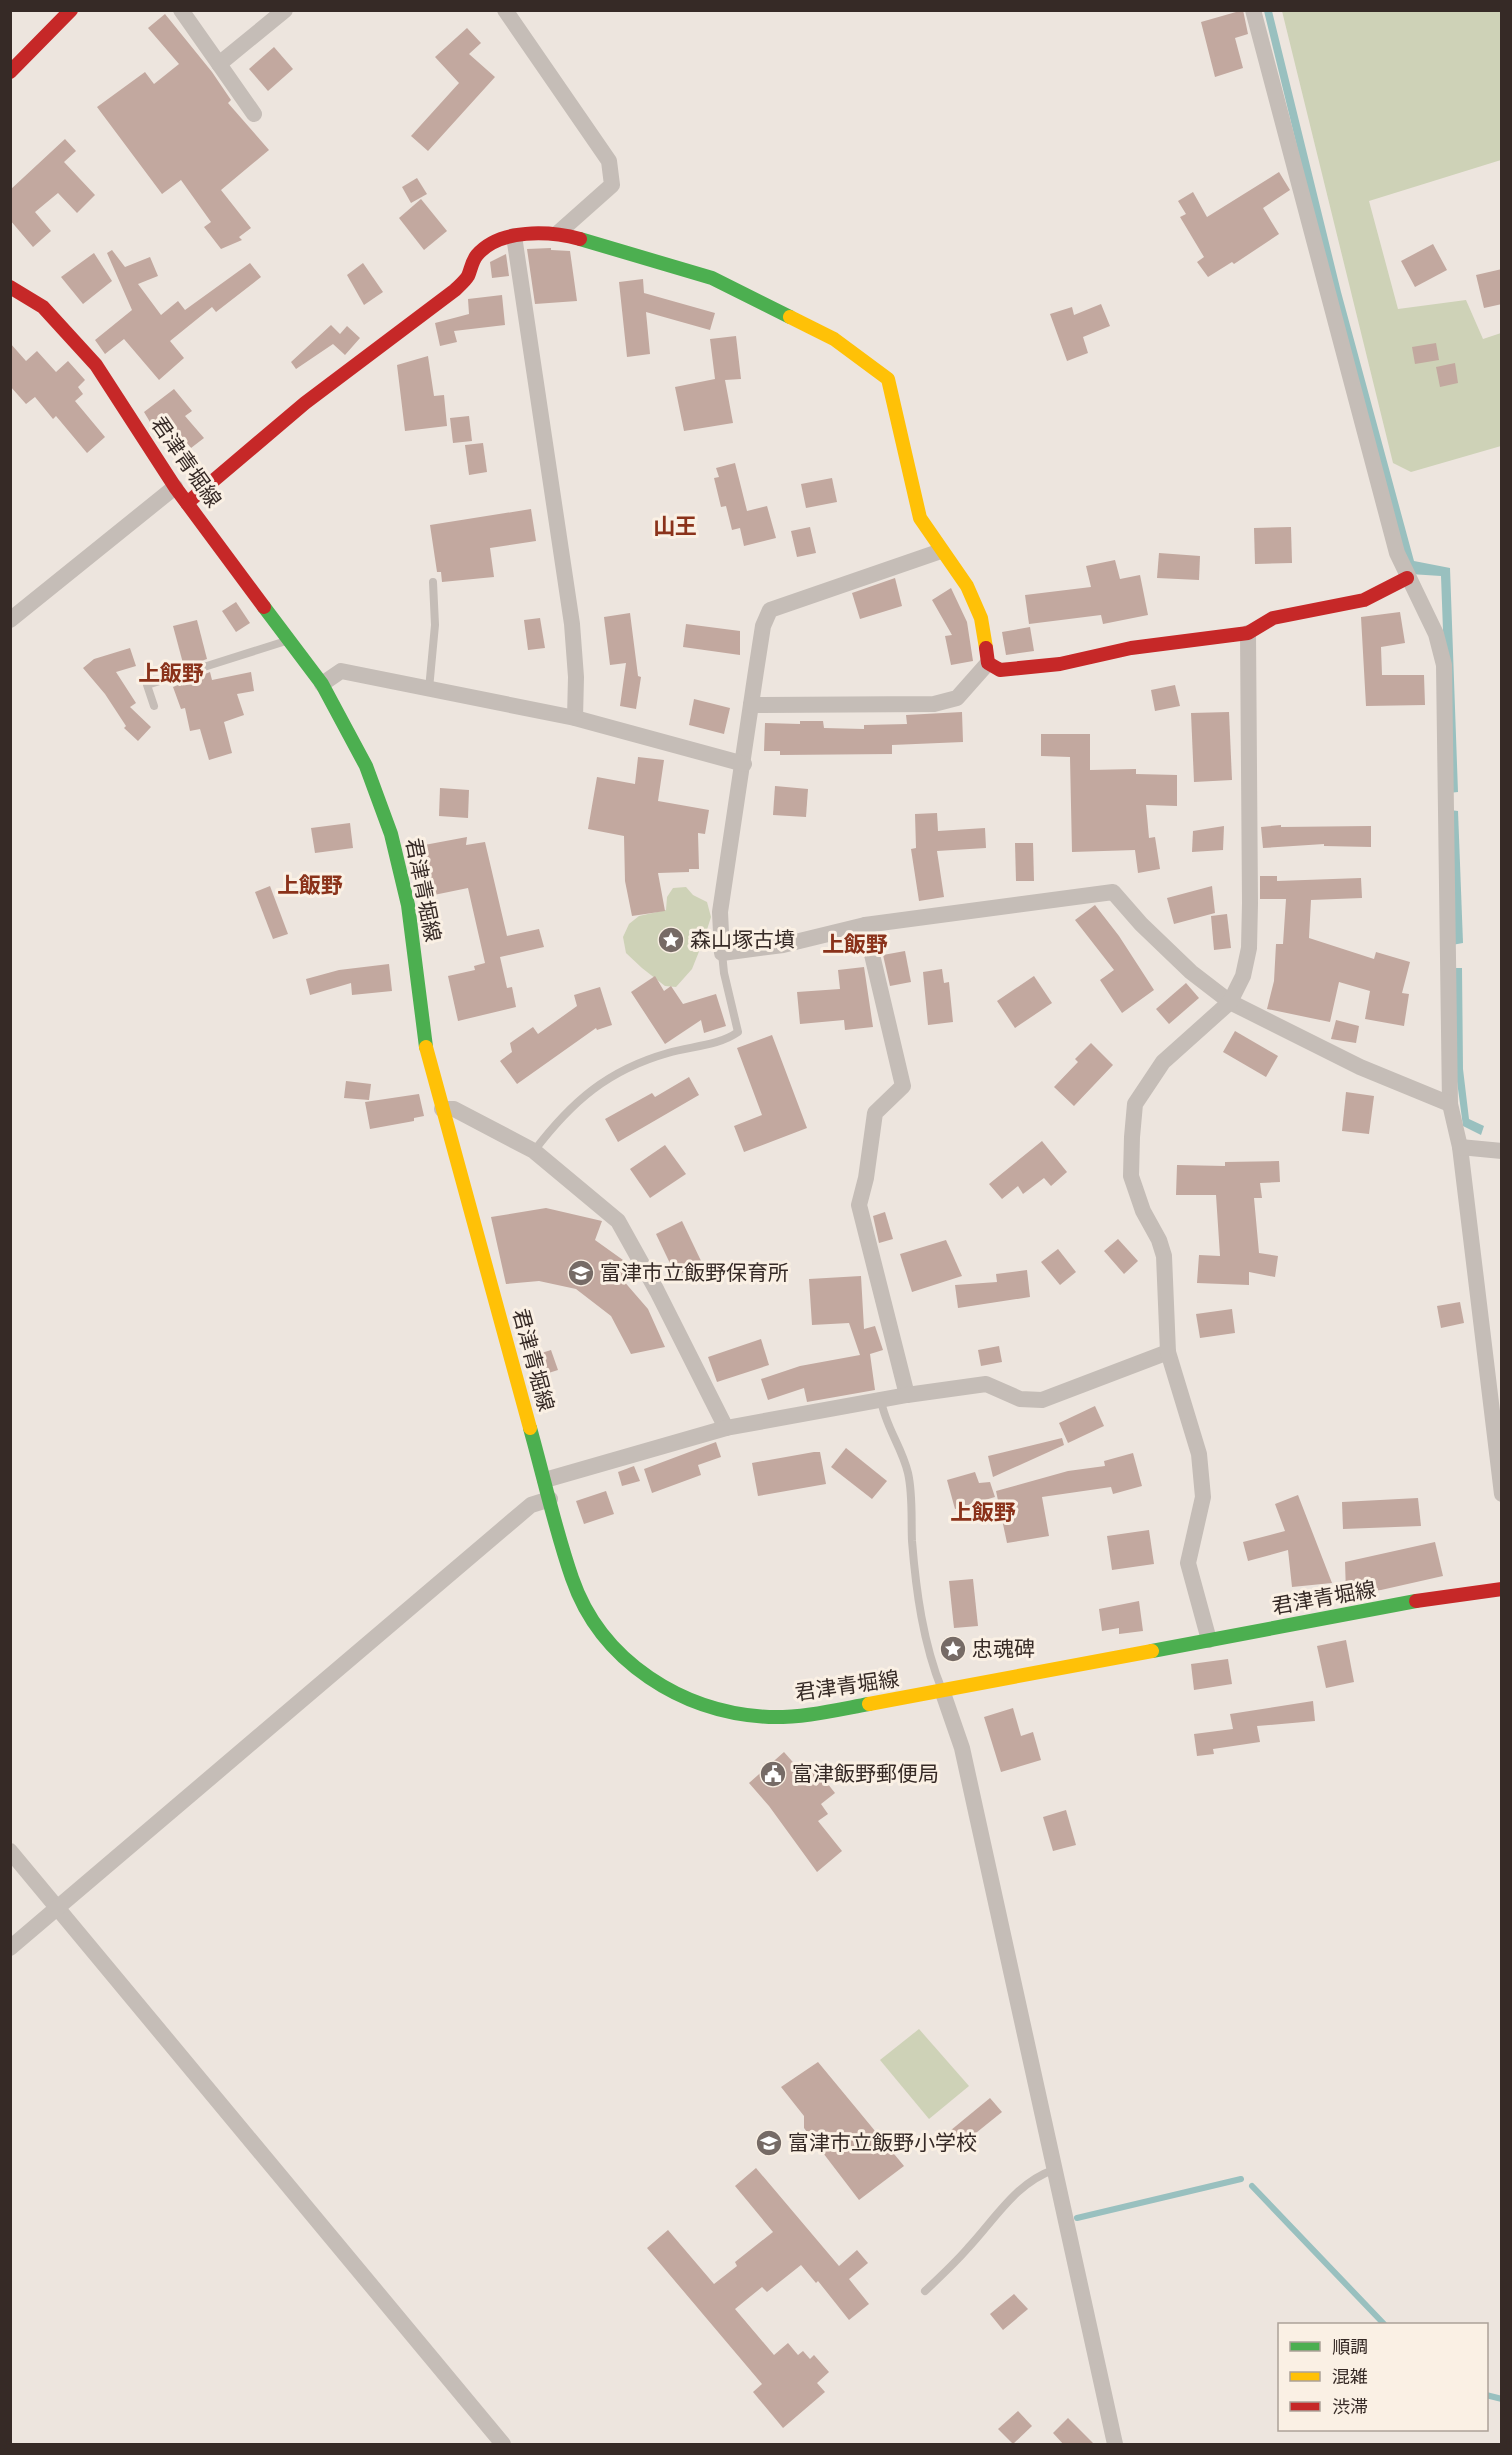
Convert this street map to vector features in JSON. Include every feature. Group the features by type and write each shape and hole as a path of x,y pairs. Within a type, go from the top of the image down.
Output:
{"main road":[{"path":"10,72 71,10"},
{"path":"187,503 305,403 455,290 467,278 476,256 488,245 514,236 558,233 712,278 834,339 877,368 888,379 902,449 920,518 967,586 981,618 988,663 1000,670 1060,664 1131,648 1248,633 1274,618 1364,600 1407,578"},
{"name":"君津青堀線","path":"10,287 43,307 96,365 175,487 322,684 366,766 391,834 408,906 424,1039 572,1579 597,1627 625,1659 650,1680 709,1706 769,1717 804,1715 943,1693 1209,1640 1502,1589"}],"street":[{"path":"181,10 254,114"},
{"path":"219,64 285,10"},
{"path":"505,10 609,161 612,185 558,233"},
{"path":"1253,10 1396,553 1436,634 1444,665 1450,1104 1460,1147 1502,1494"},
{"path":"514,236 572,624 576,718"},
{"path":"10,620 175,487"},
{"path":"941,551 770,610 763,626 720,912 722,953 783,945 865,925 1113,892 1141,924 1191,972 1230,1002 1360,1067 1450,1104"},
{"path":"1209,1640 1188,1563 1203,1497 1199,1454 1168,1352 1164,1256 1159,1240 1143,1211 1131,1176 1135,1104 1163,1062 1230,1002 1244,976 1249,948 1251,790 1248,633"},
{"path":"751,705 934,704 957,698 988,663"},
{"path":"322,684 341,671 576,718 744,764"},
{"path":"865,925 903,1086 875,1113 866,1178 859,1205 907,1395"},
{"path":"442,1109 454,1109 534,1150 618,1221 657,1290 726,1428"},
{"path":"1460,1147 1502,1151"},
{"path":"545,1480 726,1428 907,1395 986,1384 1020,1398 1042,1400 1168,1352"},
{"path":"10,1948 531,1505 550,1499"},
{"path":"943,1693 962,1748 1115,2445"},
{"path":"10,1851 503,2445"}],"lane":[{"path":"429,689 435,625 433,582"},
{"path":"154,706 147,685 289,640"},
{"path":"534,1150 571,1106 614,1074 669,1053 729,1038 738,1032 722,953"},
{"path":"880,1400 883,1416 908,1472 912,1542 922,1620 933,1668 943,1693"},
{"path":"925,2291 1020,2189 1036,2176 1053,2170"}],"green space":[{"path":"1282,11 1501,11 1501,160 1369,201 1398,309 1466,300 1483,339 1501,333 1501,446 1411,472 1393,463"},
{"path":"686,887 693,895 707,902 711,917 692,969 676,987 665,986 626,953 623,937 629,924 639,916 666,910 667,897 673,888"},
{"path":"919,2029 969,2086 929,2119 880,2060"}],"water":[{"path":"1264,11 1272,11 1341,292 1414,561 1450,568 1458,792 1449,793 1441,576 1410,574 1333,295"},
{"path":"1450,810 1458,811 1463,943 1452,945"},
{"path":"1454,968 1462,968 1463,1069 1469,1119 1484,1126 1481,1135 1463,1126 1456,1074"}],"building":[{"path":"1243,10 1248,34 1235,38 1243,68 1215,77 1201,22"},
{"path":"165,14 212,72 231,100 228,103 269,150 221,190 251,228 239,237 242,240 221,249 204,227 211,222 181,180 162,194 97,107 145,72 154,84 179,64 148,28"},
{"path":"467,28 481,43 469,54 495,77 428,151 411,136 459,83 435,57"},
{"path":"274,47 293,69 268,91 249,69"},
{"path":"65,139 76,151 64,162 95,195 77,213 58,193 35,212 51,231 33,247 10,220 10,190"},
{"path":"1279,172 1290,190 1263,208 1279,234 1234,264 1232,262 1208,277 1197,262 1204,257 1180,217 1186,214 1178,201 1193,192 1207,217"},
{"path":"417,178 427,194 411,203 402,187"},
{"path":"421,199 447,231 424,250 399,218"},
{"path":"1433,244 1447,270 1415,287 1401,261"},
{"path":"551,248 551,250 570,251 577,301 535,304 527,249"},
{"path":"112,250 125,267 150,257 158,276 138,284 161,315 178,301 185,310 250,263 261,277 216,312 212,307 170,341 184,358 159,380 124,339 105,354 95,340 132,310 107,253"},
{"path":"94,253 112,281 83,304 61,277"},
{"path":"506,254 509,276 492,278 490,262"},
{"path":"363,263 383,292 364,305 347,275"},
{"path":"1502,269 1502,304 1484,308 1476,275"},
{"path":"643,279 644,293 715,313 710,330 646,312 650,354 627,357 619,282"},
{"path":"502,295 505,325 454,331 457,342 440,346 435,323 469,314 468,299"},
{"path":"1101,304 1110,326 1083,337 1088,353 1067,361 1050,314 1072,307 1074,315"},
{"path":"331,325 340,334 347,326 360,338 345,355 333,344 296,369 291,362"},
{"path":"736,336 741,379 725,380 733,423 684,431 675,387 715,379 710,339"},
{"path":"10,343 26,361 37,351 56,372 68,361 85,380 78,387 83,394 75,401 105,437 87,453 56,416 53,419 35,397 26,404 10,386"},
{"path":"1436,343 1439,360 1415,364 1412,347"},
{"path":"428,356 434,396 444,395 447,426 405,431 397,365"},
{"path":"1455,363 1458,383 1440,387 1436,367"},
{"path":"174,389 192,411 185,416 204,438 191,448 166,417 153,427 144,412"},
{"path":"469,416 472,441 453,443 450,418"},
{"path":"483,443 487,472 469,475 465,445"},
{"path":"735,463 747,511 767,506 776,538 744,546 740,528 732,530 726,506 721,507 714,478 719,477 716,468"},
{"path":"832,478 837,502 806,508 801,484"},
{"path":"531,509 536,541 490,548 494,577 442,582 441,572 437,572 430,525"},
{"path":"810,527 816,553 797,557 791,531"},
{"path":"1291,527 1292,563 1255,564 1254,528"},
{"path":"1159,553 1200,556 1199,580 1157,578"},
{"path":"1115,560 1120,579 1140,575 1148,615 1103,624 1101,615 1029,624 1025,595 1091,587 1086,566"},
{"path":"895,578 902,606 860,619 852,593"},
{"path":"951,588 967,622 973,661 951,665 945,636 952,635 932,600"},
{"path":"236,602 250,623 236,632 222,611"},
{"path":"1400,612 1405,643 1381,647 1382,675 1424,675 1425,705 1366,706 1361,617"},
{"path":"630,613 638,676 641,677 636,709 620,706 626,663 610,665 604,617"},
{"path":"540,618 545,648 528,650 524,620"},
{"path":"197,620 207,659 184,667 173,626"},
{"path":"686,624 740,631 740,655 683,647"},
{"path":"1030,627 1034,651 1006,655 1002,632"},
{"path":"130,648 136,666 116,672 136,703 130,707 151,727 138,741 124,728 126,726 105,694 83,668 94,659"},
{"path":"210,672 212,680 251,672 254,691 237,694 244,715 224,722 232,753 209,760 200,729 190,731 185,708 181,709 173,687"},
{"path":"1175,685 1180,706 1155,711 1151,690"},
{"path":"694,699 730,708 724,734 689,725"},
{"path":"962,712 963,742 892,745 892,754 780,755 780,751 764,751 765,723 800,724 800,721 823,721 824,728 864,729 864,725 907,724 906,715"},
{"path":"1229,712 1232,780 1194,782 1191,713"},
{"path":"1041,734 1090,734 1090,770 1136,769 1136,774 1177,775 1177,806 1146,805 1149,838 1155,837 1160,869 1138,873 1135,850 1072,852 1070,757 1041,756"},
{"path":"638,757 664,760 658,801 709,810 705,834 698,833 699,869 689,869 689,872 658,873 665,911 632,916 625,881 624,836 588,829 597,777 635,784"},
{"path":"775,786 808,789 806,817 773,815"},
{"path":"440,788 469,790 468,818 439,816"},
{"path":"937,813 938,831 985,828 986,848 937,851 944,897 919,901 911,849 916,848 915,814"},
{"path":"350,823 353,848 315,853 311,828"},
{"path":"1281,825 1281,827 1371,826 1371,847 1324,846 1324,844 1263,848 1261,827"},
{"path":"1224,826 1223,850 1192,852 1193,831"},
{"path":"467,837 466,845 485,842 507,936 539,929 544,947 500,957 507,988 512,987 516,1007 458,1021 448,976 475,970 474,966 485,963 468,888 429,896 419,846"},
{"path":"1015,843 1033,843 1034,881 1016,881"},
{"path":"1260,876 1277,876 1277,881 1361,878 1362,898 1311,900 1309,938 1374,959 1376,952 1410,962 1402,993 1409,994 1404,1026 1365,1019 1370,991 1339,982 1330,1022 1267,1009 1274,981 1276,944 1283,944 1286,899 1260,899"},
{"path":"270,886 288,934 273,939 255,892"},
{"path":"1212,886 1215,913 1174,924 1167,898"},
{"path":"1095,905 1119,936 1154,990 1122,1013 1100,980 1114,970 1075,920"},
{"path":"1227,914 1231,948 1214,950 1211,916"},
{"path":"905,951 911,982 890,986 883,955"},
{"path":"389,964 392,991 352,995 351,983 310,995 306,979 339,970"},
{"path":"864,967 873,1027 845,1030 844,1020 800,1024 797,992 840,989 838,970"},
{"path":"942,969 944,983 949,982 953,1022 928,1025 923,972"},
{"path":"655,976 664,991 671,986 683,1004 716,994 726,1026 704,1033 701,1020 665,1044 631,992"},
{"path":"1034,976 1052,1003 1015,1028 997,1001"},
{"path":"1186,983 1199,998 1169,1024 1156,1009"},
{"path":"600,987 612,1025 597,1030 596,1028 517,1084 500,1061 512,1052 510,1043 533,1027 538,1034 577,1006 574,995"},
{"path":"1336,1020 1359,1026 1356,1043 1331,1039"},
{"path":"1235,1031 1278,1056 1266,1077 1223,1052"},
{"path":"772,1035 807,1128 744,1152 734,1126 762,1115 737,1048"},
{"path":"1091,1043 1113,1065 1074,1106 1054,1087 1078,1062 1075,1059"},
{"path":"689,1077 699,1095 618,1142 605,1119 652,1093 655,1097"},
{"path":"346,1081 371,1084 369,1100 344,1098"},
{"path":"1346,1092 1374,1096 1369,1134 1342,1131"},
{"path":"419,1094 424,1116 414,1118 414,1121 370,1129 365,1102"},
{"path":"1042,1141 1067,1172 1051,1186 1044,1178 1023,1194 1018,1186 1002,1199 989,1184"},
{"path":"665,1145 686,1174 650,1198 630,1169"},
{"path":"1279,1161 1280,1182 1260,1183 1262,1198 1254,1198 1259,1253 1278,1256 1275,1277 1249,1272 1249,1285 1197,1283 1199,1255 1220,1256 1216,1195 1176,1195 1177,1165 1225,1166 1225,1162"},
{"path":"546,1208 602,1221 595,1240 630,1265 622,1279 648,1309 665,1347 631,1354 611,1316 576,1289 539,1281 506,1284 491,1217"},
{"path":"885,1212 893,1239 879,1243 873,1216"},
{"path":"682,1221 702,1263 676,1276 656,1234"},
{"path":"1118,1239 1138,1261 1124,1274 1104,1251"},
{"path":"946,1240 962,1276 912,1292 900,1254"},
{"path":"1058,1249 1076,1272 1060,1285 1041,1262"},
{"path":"1027,1270 1030,1297 958,1308 955,1285 997,1282 996,1274"},
{"path":"861,1276 864,1329 875,1326 883,1350 870,1354 875,1390 807,1402 804,1388 768,1400 761,1379 800,1366 860,1355 849,1323 812,1325 809,1279"},
{"path":"1460,1302 1464,1323 1441,1328 1437,1306"},
{"path":"1232,1309 1235,1333 1200,1338 1196,1314"},
{"path":"761,1339 769,1365 717,1382 708,1357"},
{"path":"999,1346 1002,1362 981,1366 978,1350"},
{"path":"551,1350 558,1370 539,1376 532,1356"},
{"path":"1095,1406 1104,1426 1068,1443 1059,1423"},
{"path":"1062,1438 1064,1445 993,1477 988,1456"},
{"path":"716,1442 721,1457 698,1465 701,1475 652,1493 644,1469"},
{"path":"846,1448 887,1481 872,1499 831,1467"},
{"path":"820,1452 826,1484 758,1496 752,1463"},
{"path":"1133,1453 1142,1486 1113,1494 1111,1487 1042,1497 1049,1536 1007,1543 996,1491 1068,1471 1105,1466 1104,1461"},
{"path":"634,1466 640,1481 622,1486 618,1472"},
{"path":"975,1472 979,1483 990,1482 995,1497 955,1509 947,1480"},
{"path":"606,1491 614,1514 584,1524 576,1501"},
{"path":"1298,1495 1332,1583 1292,1587 1288,1550 1248,1561 1243,1542 1285,1531 1275,1504"},
{"path":"1418,1498 1421,1526 1343,1529 1342,1502"},
{"path":"1149,1530 1154,1564 1112,1570 1107,1536"},
{"path":"1435,1542 1443,1576 1381,1590 1346,1594 1345,1562"},
{"path":"973,1579 978,1626 954,1628 949,1581"},
{"path":"1139,1601 1143,1631 1119,1634 1119,1628 1102,1631 1099,1609"},
{"path":"1346,1640 1354,1682 1326,1688 1317,1646"},
{"path":"1228,1659 1232,1684 1194,1690 1191,1664"},
{"path":"1313,1701 1315,1721 1257,1726 1260,1742 1213,1749 1214,1754 1197,1756 1194,1734 1233,1729 1230,1714"},
{"path":"1013,1708 1021,1736 1033,1732 1041,1760 1001,1772 984,1717"},
{"path":"784,1752 806,1777 816,1769 835,1793 821,1804 828,1814 818,1821 842,1851 817,1872 769,1806 749,1783"},
{"path":"1066,1810 1076,1845 1053,1851 1043,1817"},
{"path":"818,2062 904,2166 859,2200 804,2128 804,2116 781,2087"},
{"path":"990,2098 1002,2112 956,2149 945,2135"},
{"path":"756,2168 839,2266 857,2250 868,2263 849,2279 869,2304 849,2320 818,2281 816,2283 801,2265 767,2292 762,2287 735,2309 774,2355 788,2343 798,2355 803,2351 810,2359 814,2355 829,2372 817,2383 825,2392 783,2428 753,2392 762,2384 647,2248 668,2230 714,2284 737,2266 735,2262 773,2232 735,2186"},
{"path":"1014,2294 1028,2309 1003,2330 990,2314"},
{"path":"1018,2411 1032,2426 1013,2444 998,2429"},
{"path":"1068,2418 1095,2445 1064,2445 1053,2433"}],"waterway":[{"path":"1077,2218 1241,2179"},
{"path":"1252,2186 1383,2323"},
{"path":"1488,2396 1502,2399"}],"traffic: fast":[{"path":"580,239 712,278 790,317"},
{"path":"264,607 322,684 366,766 391,834 408,905 426,1047"},
{"path":"530,1428 572,1578 585,1608 603,1635 624,1658 649,1678 677,1693 706,1705 737,1713 769,1717 794,1716 869,1704"},
{"path":"1152,1651 1416,1601"}],"traffic: slow":[{"path":"790,317 834,339 888,379 920,518 967,586 981,618 986,648"},
{"path":"426,1047 530,1428"},
{"path":"869,1704 1152,1651"}],"traffic: jam":[{"path":"10,72 71,10"},
{"path":"187,503 305,403 455,290 468,276 475,257 487,246 499,240 526,234 554,234 580,239"},
{"path":"10,287 43,307 96,365 175,487 264,607"},
{"path":"986,648 988,663 1000,670 1060,664 1131,648 1248,633 1273,618 1364,600 1407,578"},
{"path":"1416,1601 1502,1589"}],"place":[{"name":"森山塚古墳","path":"671,940"},
{"name":"富津市立飯野保育所","path":"581,1273"},
{"name":"忠魂碑","path":"953,1649"},
{"name":"富津飯野郵便局","path":"773,1774"},
{"name":"富津市立飯野小学校","path":"769,2143"}],"district":[{"name":"山王","path":"675,526"},
{"name":"上飯野","path":"171,673"},
{"name":"上飯野","path":"310,885"},
{"name":"上飯野","path":"855,944"},
{"name":"上飯野","path":"983,1512"}]}
